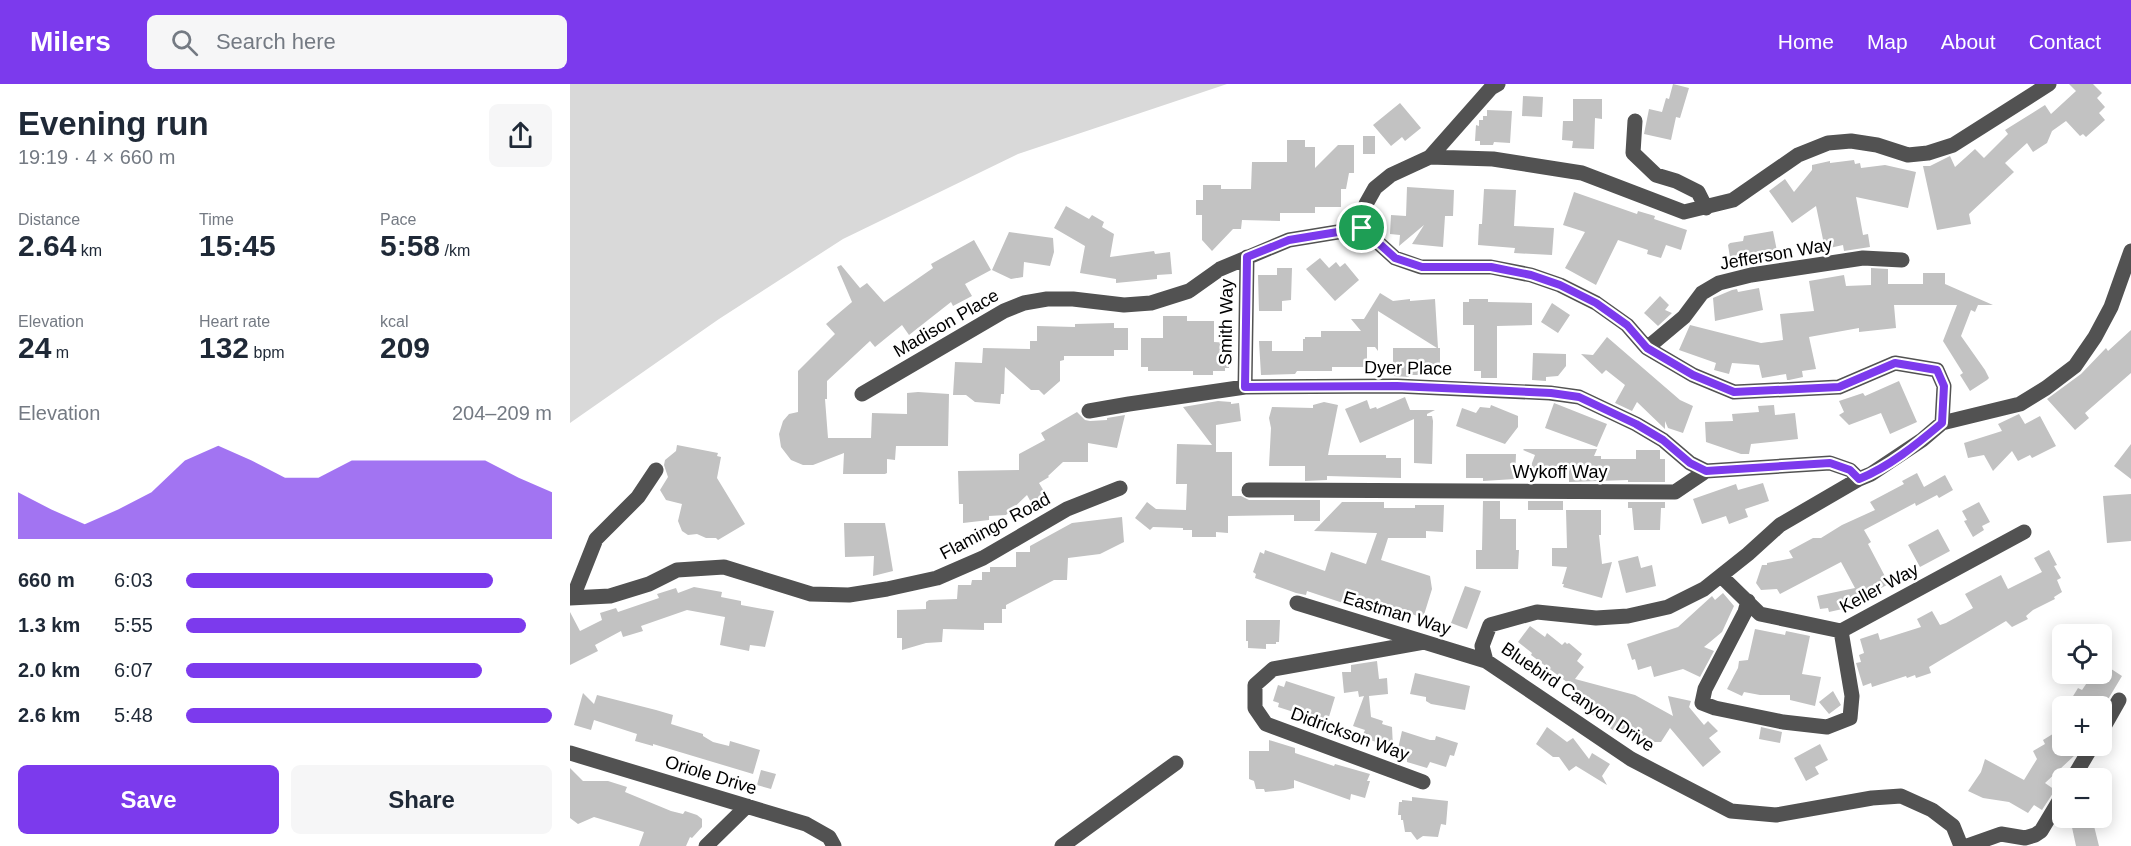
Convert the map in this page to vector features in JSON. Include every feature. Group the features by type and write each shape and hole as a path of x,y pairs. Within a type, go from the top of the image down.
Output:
{"street":[{"path":"1498,84 1491,88 1430,157 1391,176 1374,188 1366,204 1362,228 1395,258 1422,267 1491,267 1531,275 1560,285 1596,303 1627,325 1647,348 1693,375 1734,392 1839,387 1895,363 1937,370 1944,386 1942,423 2020,404 2075,366 2095,338 2111,307 2131,251"},
{"path":"1430,157 1493,159 1582,174 1684,212 1733,200 1798,155 1828,143 1851,141 1877,145 1908,155 1928,153 1953,145 2049,84"},
{"path":"1635,121 1633,153 1656,176 1676,181 1698,192 1706,208"},
{"name":"Madison Place","path":"862,394 1004,311 1024,303 1047,299 1124,305 1151,303 1189,291 1220,269 1289,240 1362,228"},
{"name":"Smith Way","path":"1245,387 1247,257"},
{"name":"Jefferson Way","path":"1647,348 1684,317 1702,293 1719,283 1751,275 1863,258 1902,260"},
{"name":"Dyer Place","path":"1089,411 1245,387 1397,386 1530,391 1579,397 1636,424 1663,440 1690,463 1706,471"},
{"name":"Bluebird Canyon Drive","path":"1942,423 1922,440 1871,474 1780,525 1704,589 1668,607 1628,616 1596,618 1537,612 1490,625 1482,646 1486,661 1631,759 1731,812 1776,815 1872,798 1901,796 1932,810 1953,826 1961,846"},
{"path":"1706,471 1830,463 1850,470 1859,479"},
{"path":"571,598 596,539 638,497 656,470"},
{"name":"Wykoff Way","path":"1249,489 1675,492 1706,471"},
{"name":"Flamingo Road","path":"571,598 610,596 649,584 677,570 724,567 811,594 849,595 887,589 938,578 983,558 1067,509 1120,488"},
{"name":"Keller Way","path":"1721,576 1760,614 1841,631 2024,532"},
{"path":"1748,601 1741,620 1705,689 1702,703 1715,708 1783,722 1827,727 1850,718 1852,696 1841,631"},
{"name":"Eastman Way","path":"1297,603 1486,661"},
{"name":"Didrickson Way","path":"1423,782 1266,724 1255,708 1255,685 1273,669 1424,642"},
{"path":"2112,712 2119,700"},
{"name":"Oriole Drive","path":"570,753 806,824 829,837 834,846"},
{"path":"1062,846 1176,762"},
{"path":"706,846 747,806"},
{"path":"1967,846 2001,834 2025,838 2036,835 2052,813"}],"shaded area":[{"path":"570,84 1227,84 1018,154 843,239 719,319 570,423"}],"building":[{"path":"1673,84 1689,88 1680,118 1676,117 1671,140 1644,134 1649,109 1662,112"},
{"path":"2069,84 2093,84 2102,93 2097,98 2105,107 2099,113 2105,120 2086,137 2083,134 2080,136 2066,121 2052,131 2047,143 2033,152 2027,143 2005,163 2014,172 1969,214 1971,224 1937,230 1923,166 1930,166 1950,156 1955,167 1975,149 1984,158 2008,134 2005,130 2045,105 2051,114 2076,91"},
{"path":"1523,96 1543,97 1542,117 1522,116"},
{"path":"1573,99 1602,99 1602,119 1595,118 1594,149 1572,148 1573,141 1562,140 1563,121 1573,121"},
{"path":"1400,103 1421,128 1405,141 1402,137 1391,146 1373,125"},
{"path":"1487,110 1512,111 1510,143 1494,142 1493,145 1480,145 1480,141 1475,141 1476,125 1479,126 1479,120 1487,116"},
{"path":"1363,136 1375,136 1375,154 1363,154"},
{"path":"1287,140 1305,140 1305,147 1315,147 1315,168 1338,145 1354,145 1354,173 1349,173 1346,189 1341,189 1341,207 1315,207 1315,213 1280,213 1280,221 1242,220 1241,229 1233,229 1212,251 1202,240 1202,215 1196,215 1196,200 1203,200 1203,185 1221,185 1221,189 1251,189 1252,162 1287,162"},
{"path":"1854,160 1855,164 1860,163 1861,168 1885,165 1916,172 1908,208 1856,197 1863,235 1868,234 1870,247 1844,251 1843,245 1825,249 1816,206 1792,223 1769,191 1785,179 1794,192 1812,170 1812,165 1830,161 1830,163"},
{"path":"1407,187 1454,190 1453,216 1445,216 1443,247 1412,244 1424,225 1399,246 1400,235 1390,234 1391,215 1406,216"},
{"path":"1484,189 1516,190 1514,226 1554,228 1552,255 1514,253 1515,248 1478,245"},
{"path":"1574,192 1637,214 1638,211 1655,216 1654,219 1687,230 1681,250 1666,245 1661,258 1647,254 1648,250 1618,240 1596,285 1565,268 1585,232 1563,225"},
{"path":"1066,206 1089,219 1092,215 1104,222 1102,227 1114,234 1110,257 1154,251 1155,254 1170,252 1172,274 1157,275 1157,279 1116,283 1116,279 1080,273 1085,246 1054,228"},
{"path":"1773,231 1778,256 1731,263 1728,245 1730,243 1743,241 1744,236"},
{"path":"1009,232 1053,238 1054,252 1050,266 1024,262 1023,277 1011,279 992,270"},
{"path":"974,240 991,270 965,284 972,296 953,306 951,302 909,335 902,325 875,347 870,341 827,381 827,399 825,399 828,438 871,438 872,413 907,414 907,393 949,394 948,446 896,446 895,460 887,459 887,473 885,474 843,474 844,453 813,465 803,465 791,460 781,447 779,434 783,421 789,414 798,412 798,371 835,334 826,324 852,302 837,267 841,265 860,288 867,283 884,302 933,268 931,264"},
{"path":"1320,258 1329,268 1336,262 1340,267 1345,263 1359,280 1335,301 1306,269"},
{"path":"1277,268 1292,268 1291,300 1282,301 1282,311 1259,311 1258,275 1277,275"},
{"path":"1871,268 1888,269 1888,284 1923,284 1923,273 1945,273 1945,284 1993,305 1978,305 1975,312 1971,310 1961,336 1989,378 1970,391 1960,375 1963,373 1943,341 1957,305 1894,305 1896,328 1859,332 1859,328 1809,337 1816,369 1802,371 1803,377 1789,380 1786,374 1762,378 1759,365 1732,363 1729,374 1714,370 1716,363 1679,350 1690,325 1761,343 1783,340 1780,314 1814,311 1809,281 1844,275 1846,286 1871,285"},
{"path":"1759,288 1763,310 1715,321 1713,298 1732,290 1737,289 1738,292"},
{"path":"1380,293 1393,301 1435,299 1440,372 1424,372 1424,375 1409,375 1409,377 1393,376 1393,348 1437,348 1378,311 1378,351 1375,347 1367,347 1367,367 1332,367 1332,371 1297,371 1295,374 1261,375 1259,341 1272,341 1272,351 1303,351 1303,339 1321,337 1321,331 1361,331 1351,319 1364,319"},
{"path":"1660,296 1669,305 1665,310 1672,313 1658,326 1644,313"},
{"path":"1469,299 1532,303 1532,325 1497,326 1497,378 1481,378 1481,371 1474,371 1474,325 1463,325 1463,302 1469,302"},
{"path":"1552,303 1570,315 1558,333 1541,322"},
{"path":"1163,316 1187,316 1187,321 1214,321 1214,342 1230,343 1229,368 1225,368 1225,371 1213,371 1213,375 1193,375 1193,371 1148,371 1148,367 1141,367 1141,338 1163,338"},
{"path":"1114,323 1114,328 1128,328 1128,350 1114,350 1114,356 1064,356 1064,360 1060,361 1060,381 1044,395 1039,390 1031,390 1005,367 1004,394 1001,394 1000,404 975,402 966,395 953,395 955,362 982,363 983,348 1030,349 1030,341 1037,341 1037,326 1075,327 1075,324"},
{"path":"2131,330 2131,373 2085,413 2089,418 2075,430 2047,399 2081,374 2106,348 2108,351"},
{"path":"1607,337 1680,400 1693,406 1683,433 1668,428 1665,421 1665,429 1637,402 1632,411 1615,403 1625,385 1606,370 1602,374 1581,354 1593,355"},
{"path":"1533,353 1566,354 1566,366 1558,376 1546,377 1546,381 1532,380"},
{"path":"1899,381 1917,422 1890,434 1881,413 1849,425 1839,415 1844,412 1839,401 1863,393 1865,396"},
{"path":"1405,397 1410,410 1435,410 1427,414 1427,416 1432,416 1433,421 1432,464 1414,463 1414,419 1360,443 1345,409 1367,400 1370,409 1376,407 1377,409"},
{"path":"1218,401 1239,403 1241,421 1216,425 1216,452 1232,452 1232,496 1241,496 1249,500 1320,500 1320,521 1294,521 1294,515 1228,516 1228,533 1216,532 1216,537 1192,537 1192,530 1183,530 1183,528 1153,527 1150,530 1135,518 1147,502 1156,509 1186,510 1187,484 1176,484 1177,444 1212,445 1183,407"},
{"path":"1324,402 1338,405 1328,455 1386,455 1386,458 1401,458 1401,478 1327,476 1327,480 1305,481 1305,466 1269,466 1271,428 1269,418 1272,407 1313,408 1313,405"},
{"path":"1554,403 1607,424 1597,447 1545,428"},
{"path":"1491,405 1518,416 1518,427 1505,444 1456,426 1462,408 1476,413 1480,407 1490,408"},
{"path":"1774,405 1775,415 1795,413 1798,439 1751,444 1749,454 1741,454 1706,442 1705,422 1733,421 1732,414 1759,412 1758,406"},
{"path":"1077,412 1085,420 1090,421 1107,420 1107,418 1125,415 1117,448 1088,443 1088,462 1063,462 1049,477 1039,483 1048,498 1033,506 1027,495 1006,515 989,516 989,520 963,523 963,504 959,504 958,471 1019,470 1019,454 1045,440 1041,433"},
{"path":"2019,414 2025,424 2040,416 2056,446 2032,458 2030,455 2018,461 2012,451 1993,471 1984,455 1968,458 1964,443 2002,431 1998,424"},
{"path":"2131,444 2131,479 2114,466"},
{"path":"677,445 718,453 717,456 721,457 717,478 745,524 718,540 697,534 688,535 682,531 678,521 682,504 666,500 660,490 668,477 664,465 665,460 676,451"},
{"path":"1524,449 1597,449 1594,456 1601,456 1601,459 1636,459 1636,450 1660,450 1660,459 1665,459 1665,482 1628,482 1628,480 1569,482 1569,471 1529,471 1535,455"},
{"path":"1466,454 1516,454 1515,479 1483,481 1483,478 1466,478"},
{"path":"1917,473 1924,487 1945,475 1953,490 1916,506 1915,503 1864,530 1871,542 1868,544 1889,584 1855,601 1856,606 1829,612 1828,608 1820,609 1817,596 1855,588 1841,562 1780,594 1777,589 1761,590 1756,583 1762,565 1793,558 1789,551 1813,538 1821,538 1842,525 1875,510 1870,502 1904,484 1902,481"},
{"path":"1763,483 1769,501 1745,509 1748,517 1729,524 1726,516 1702,524 1693,499 1736,484 1738,490"},
{"path":"2131,494 2131,541 2107,543 2103,496"},
{"path":"1483,501 1500,501 1500,519 1516,519 1518,569 1476,569 1476,550 1482,550"},
{"path":"1528,501 1563,501 1563,510 1528,510"},
{"path":"1342,502 1384,502 1384,508 1444,505 1443,532 1426,531 1426,538 1388,538 1381,560 1430,576 1432,589 1423,618 1409,613 1406,621 1398,618 1397,621 1307,591 1306,595 1296,593 1255,578 1256,574 1253,572 1260,552 1264,554 1265,550 1325,571 1331,552 1366,564 1377,533 1314,531"},
{"path":"1628,502 1665,502 1665,508 1661,508 1660,530 1634,530 1632,508 1628,508"},
{"path":"1979,502 1990,522 1982,526 1984,530 1973,537 1964,521 1967,520 1962,511"},
{"path":"1566,510 1601,510 1601,535 1599,535 1602,564 1612,562 1602,598 1563,587 1567,567 1552,566 1552,548 1567,548"},
{"path":"1122,517 1124,542 1100,554 1068,558 1067,580 1054,580 1006,605 1006,609 1002,609 1002,623 984,623 984,630 943,629 942,642 926,643 902,650 902,638 897,638 897,610 926,609 926,602 929,600 957,599 958,585 971,585 972,580 982,580 982,572 990,572 990,567 1016,567 1016,552 1030,552 1030,546 1072,523"},
{"path":"844,523 885,523 893,571 873,576 874,556 845,557"},
{"path":"1938,529 1950,551 1920,567 1908,545"},
{"path":"2049,550 2057,565 2054,566 2061,578 2057,580 2062,592 2054,597 2055,599 2033,610 2026,616 2028,619 2012,627 2006,621 1929,667 1931,673 1916,678 1915,675 1907,678 1906,676 1872,687 1871,683 1863,686 1856,663 1861,662 1859,655 1864,653 1860,639 1878,633 1880,640 1921,627 1917,619 1932,611 1940,625 1946,623 1973,608 1965,594 1980,586 2001,575 2008,589 2042,572 2034,558"},
{"path":"1638,556 1641,568 1652,565 1656,586 1626,593 1618,561"},
{"path":"1465,586 1481,591 1467,629 1451,623"},
{"path":"694,587 722,592 721,597 741,601 741,605 774,611 765,647 750,645 749,651 720,645 725,617 687,610 641,626 643,631 623,637 621,631 595,645 598,651 570,665 570,612 580,631 602,620 600,613 616,608 618,612 659,598 657,594 676,588 678,593"},
{"path":"1723,593 1734,606 1722,632 1704,647 1714,651 1700,677 1683,669 1654,677 1651,666 1638,670 1627,644 1678,627 1712,596 1715,600"},
{"path":"1246,620 1280,620 1279,642 1266,644 1266,649 1248,648"},
{"path":"1530,626 1545,637 1547,633 1562,645 1565,642 1569,643 1582,654 1577,661 1584,667 1575,679 1635,695 1673,716 1668,696 1691,701 1689,707 1704,725 1708,721 1718,731 1709,738 1721,752 1703,767 1670,728 1661,742 1653,742 1641,735 1638,741 1616,729 1614,731 1578,704 1584,695 1531,655 1532,653 1518,642"},
{"path":"1755,629 1785,635 1786,631 1810,636 1802,674 1821,677 1815,706 1790,700 1790,695 1760,695 1744,692 1742,696 1727,689 1738,668 1739,661 1748,660"},
{"path":"1377,661 1379,679 1387,678 1388,694 1369,696 1371,717 1392,727 1393,748 1362,737 1365,730 1353,726 1364,696 1359,697 1358,691 1344,693 1342,672 1351,672 1351,665"},
{"path":"2112,670 2122,676 2110,696 2073,696 2078,688 2082,690 2086,684 2112,684"},
{"path":"1415,673 1470,686 1465,710 1431,704 1426,701 1426,697 1410,694"},
{"path":"1286,681 1335,697 1325,730 1301,722 1303,715 1278,707 1279,703 1273,701 1278,685 1284,687"},
{"path":"1833,691 1841,705 1829,714 1819,702"},
{"path":"583,693 594,704 597,695 656,710 673,715 671,724 703,734 713,742 729,746 730,741 760,750 753,774 653,744 653,746 635,741 637,734 594,720 591,730 574,725"},
{"path":"1547,727 1567,742 1573,738 1589,759 1592,753 1610,764 1602,776 1607,785 1576,766 1569,771 1559,757 1553,757 1536,744"},
{"path":"1761,727 1782,732 1780,743 1759,739"},
{"path":"1402,731 1430,740 1435,740 1436,736 1458,743 1454,756 1450,755 1446,767 1430,762 1427,768 1407,762 1407,756 1397,753"},
{"path":"2052,734 2052,756 2074,756 2061,768 2052,768 2052,776 2045,783 2052,788 2052,795 2042,810 2034,805 2028,813 2009,802 1983,798 1968,791 1981,772 1985,759 2024,780 2037,759 2033,751 2045,744 2043,740"},
{"path":"1269,740 1295,748 1295,753 1334,766 1335,764 1370,774 1365,798 1351,794 1350,800 1294,780 1294,788 1265,792 1264,789 1256,789 1254,781 1249,779 1249,751 1269,751"},
{"path":"1820,744 1828,760 1815,767 1819,774 1806,781 1794,758"},
{"path":"570,768 583,781 608,781 627,787 625,792 671,811 683,814 685,811 697,815 702,819 702,827 692,838 690,837 686,846 639,846 644,832 594,817 578,824 570,818"},
{"path":"761,770 776,774 771,789 757,785"},
{"path":"1412,797 1448,801 1446,825 1441,824 1438,837 1423,836 1417,840 1411,832 1405,832 1401,815 1398,815 1399,802 1412,801"},
{"path":"2072,828 2094,828 2099,846 2076,846"}],"route":[{"path":"1362,228 1395,258 1422,267 1491,267 1531,275 1560,285 1596,303 1627,325 1647,348 1693,375 1734,392 1839,387 1895,363 1937,370 1944,386 1942,423 1922,440 1871,474 1859,479 1850,470 1830,463 1706,471 1690,463 1663,440 1636,424 1579,397 1551,393 1397,386 1245,387 1247,257 1289,240 1362,228"}]}
